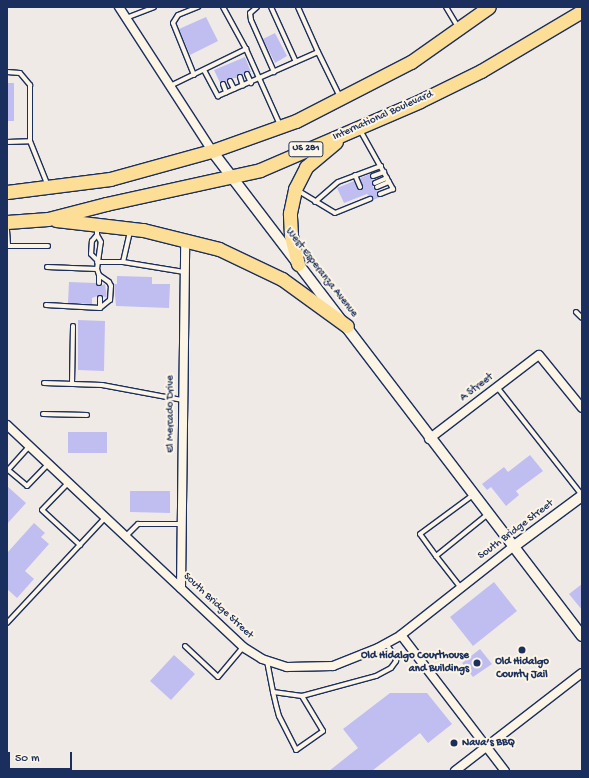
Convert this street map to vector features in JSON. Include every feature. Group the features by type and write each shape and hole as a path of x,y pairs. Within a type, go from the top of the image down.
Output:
{"main road":[{"path":"7,192 49,188 110,179 212,151 280,126 341,99 411,62 460,30 489,7"},
{"name":"International Boulevard","path":"7,222 48,219 106,204 232,178 260,170 354,130 481,71 582,11"},
{"path":"298,264 291,236 290,213 295,189 306,167 354,130"},
{"path":"48,219 97,230 130,228 219,248 282,279 347,326"}],"street":[{"name":"West Esperanza Avenue","path":"119,7 212,151 347,326 429,439 582,636"},
{"name":"El Mercado Drive","path":"181,588 185,240"},
{"name":"A Street","path":"429,439 539,355 582,408"},
{"name":"South Bridge Street","path":"7,425 243,647 267,661 287,667 333,666 401,635 582,495"},
{"path":"401,635 505,771"},
{"path":"455,771 582,673"}],"lane":[{"path":"126,18 154,7"},
{"path":"194,75 173,23 178,15 198,7"},
{"path":"223,7 246,49 280,126"},
{"path":"256,7 250,13 251,20 274,72"},
{"path":"271,7 296,62"},
{"path":"298,7 341,99"},
{"path":"446,7 460,30"},
{"path":"170,86 204,70 216,67 222,61 246,49"},
{"path":"204,70 218,96 251,83 318,52"},
{"path":"239,53 241,59"},
{"path":"232,56 234,62"},
{"path":"222,61 224,66"},
{"path":"7,72 20,73 30,85 30,141 49,188"},
{"path":"247,74 251,83"},
{"path":"240,77 243,86"},
{"path":"230,81 234,89"},
{"path":"223,84 226,92"},
{"path":"354,130 381,166 393,189 380,194"},
{"path":"7,142 30,141"},
{"path":"315,202 322,198 335,184 381,166"},
{"path":"373,176 384,172"},
{"path":"355,175 360,187"},
{"path":"376,185 388,180"},
{"path":"358,182 363,181"},
{"path":"295,189 335,213 370,199"},
{"path":"363,196 365,201"},
{"path":"124,262 130,228"},
{"path":"7,230 7,246 48,246"},
{"path":"96,260 100,255 101,242 97,230"},
{"path":"97,230 92,241 91,254 96,260 99,283"},
{"path":"96,260 124,262 184,272"},
{"path":"47,267 97,269"},
{"path":"46,305 100,308 110,300 111,286 109,282 99,275"},
{"path":"100,298 100,308"},
{"path":"576,312 582,318"},
{"path":"72,384 73,326"},
{"path":"44,383 102,385 182,400"},
{"path":"497,386 582,495"},
{"path":"43,414 88,415"},
{"path":"30,446 8,470 26,486 48,464"},
{"path":"68,482 42,510 80,545"},
{"path":"461,588 420,534 473,495"},
{"path":"436,556 488,514"},
{"path":"7,623 106,518"},
{"path":"126,536 138,524 181,524"},
{"path":"273,692 302,696 376,676 391,668 396,661 386,643"},
{"path":"185,646 218,677 243,647"},
{"path":"267,661 273,692 284,732 296,750 323,731 302,696"}],"building":[{"path":"206,17 218,41 190,55 179,29"},
{"path":"275,33 287,56 275,63 263,39"},
{"path":"245,57 251,72 246,71 244,75 239,74 237,78 229,78 227,82 223,81 220,83 214,70"},
{"path":"7,83 14,83 14,121 7,121"},
{"path":"370,174 370,178 374,180 372,183 374,189 379,191 377,196 381,197 373,200 367,194 344,203 337,188 354,181 358,190 361,190 363,187 360,178"},
{"path":"117,276 152,277 152,284 170,284 169,308 116,306 114,284 117,284"},
{"path":"69,282 96,283 99,286 105,284 107,298 100,295 92,298 92,304 68,303"},
{"path":"78,320 105,321 104,371 78,370"},
{"path":"68,432 107,432 107,453 68,453"},
{"path":"530,455 543,471 516,491 519,495 506,506 491,487 487,490 482,484 504,467 508,472"},
{"path":"7,486 26,503 7,524"},
{"path":"130,491 170,491 170,513 130,512"},
{"path":"34,523 45,533 41,537 49,544 25,571 34,579 17,598 7,589 7,553"},
{"path":"494,582 517,611 473,646 450,617"},
{"path":"582,584 582,610 569,594"},
{"name":"Old Hidalgo Courthouse and Buildings","path":"480,649 492,664 473,677 462,663"},
{"path":"174,655 195,674 171,700 150,681"},
{"path":"390,693 427,693 452,724 428,743 420,733 372,771 329,771 358,748 343,729"}],"place":[{"name":"Old Hidalgo County Jail","path":"522,650"},
{"name":"Old Hidalgo Courthouse and Buildings","path":"477,663"},
{"name":"Nava’s BBQ","path":"454,743"}]}
